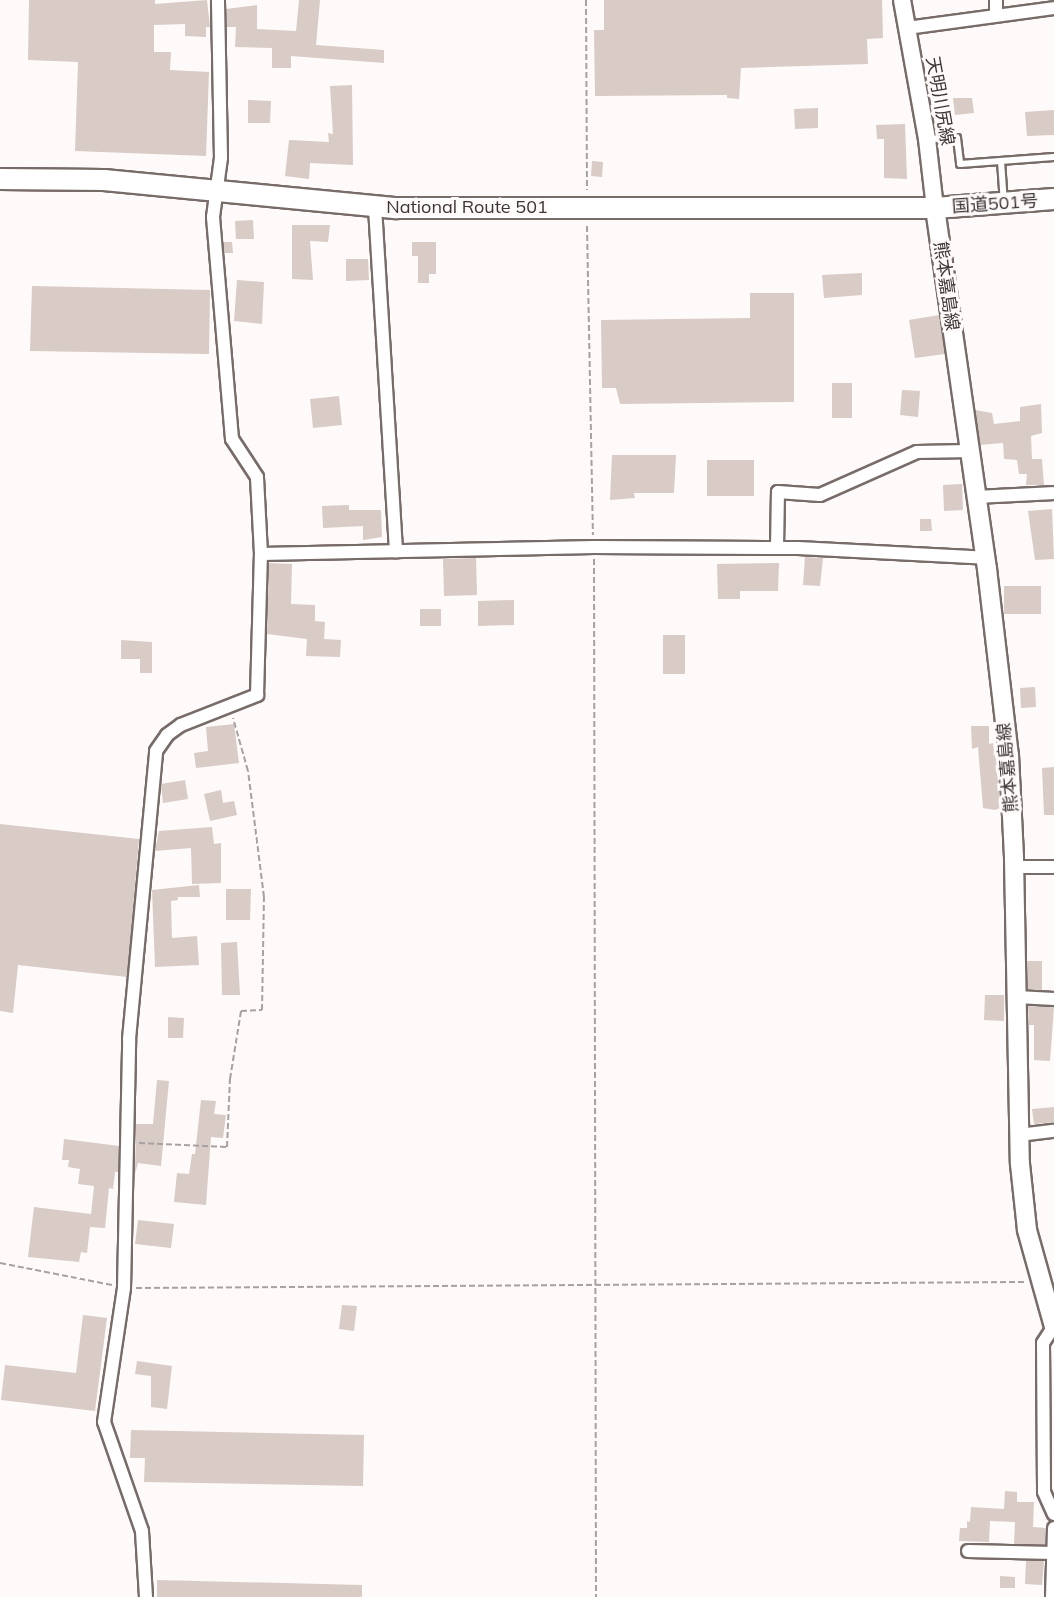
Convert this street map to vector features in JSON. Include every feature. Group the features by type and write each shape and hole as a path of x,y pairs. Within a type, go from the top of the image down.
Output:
{"highway":[{"name":"National Route 501","path":"3,178 104,180 375,207 935,208"},
{"name":"国道501号","path":"935,208 1054,199"}],"main road":[{"name":"天明川尻線","path":"902,0 927,139 935,208"},
{"name":"熊本嘉島線","path":"935,208 986,558 1009,755 1015,867 1019,1136 1027,1230 1039,1282 1054,1327"}],"street":[{"path":"146,1597 142,1532 104,1422 124,1288 129,1039 156,751 167,735 181,725 257,695 261,554 257,477 232,439 213,217 221,158 218,0"},
{"path":"996,0 996,15"},
{"path":"908,28 1054,8"},
{"path":"375,207 396,551"},
{"path":"777,548 778,492 820,495 917,452 970,451"},
{"path":"977,496 1054,493"},
{"path":"261,554 594,547 777,548 986,558"},
{"path":"1015,867 1054,867"},
{"path":"1017,997 1054,999"},
{"path":"1019,1136 1054,1131"},
{"path":"1054,1327 1043,1343 1044,1492 1054,1514"},
{"path":"1052,1597 1054,1528"},
{"path":"968,1551 1053,1553"}],"lane":[{"path":"927,139 957,138 960,164 1054,157"},
{"path":"1001,161 1004,203"}],"path":[{"path":"586,0 587,206 594,547 596,1597"},
{"path":"127,1142 227,1147 230,1079 240,1011 262,1010 264,897 248,771 230,706"},
{"path":"0,1263 124,1288 1039,1282"}],"building":[{"path":"29,0 155,0 155,4 207,0 210,27 206,27 206,37 185,36 185,24 154,25 154,52 171,52 170,70 209,72 206,156 75,151 78,62 28,60"},
{"path":"299,0 320,0 316,45 384,50 384,63 291,56 291,68 272,68 272,48 235,47 236,27 227,27 226,9 257,5 257,29 296,31"},
{"path":"604,0 882,0 883,38 867,39 868,64 741,68 739,99 727,98 727,95 595,96 594,30 604,30"},
{"path":"352,85 353,165 310,163 309,179 285,176 289,140 329,142 328,133 333,134 330,86"},
{"path":"953,98 972,98 974,113 955,115"},
{"path":"248,100 271,101 270,123 248,123"},
{"path":"818,108 818,128 795,129 794,109"},
{"path":"1054,110 1054,135 1027,136 1025,112"},
{"path":"905,124 907,179 884,178 884,139 877,139 876,125"},
{"path":"592,161 603,162 602,177 591,176"},
{"path":"253,220 254,239 236,239 235,221"},
{"path":"292,225 330,225 328,242 310,241 313,280 292,279"},
{"path":"223,242 232,242 233,253 224,253"},
{"path":"412,242 436,242 436,274 429,274 429,283 418,283 418,256 412,256"},
{"path":"346,259 368,259 369,280 346,281"},
{"path":"862,273 862,295 824,298 822,275"},
{"path":"237,280 264,282 262,324 234,321"},
{"path":"32,286 210,290 209,354 30,351"},
{"path":"750,293 794,293 794,402 620,404 616,388 602,388 601,320 750,318"},
{"path":"939,315 945,354 915,358 909,320"},
{"path":"832,383 852,383 852,418 832,418"},
{"path":"902,390 920,391 918,417 900,415"},
{"path":"339,396 342,425 313,428 310,399"},
{"path":"1041,404 1042,433 1031,436 1032,459 1042,459 1044,485 1026,485 1027,474 1019,474 1017,460 1004,459 1003,443 980,445 975,410 992,413 994,424 1020,421 1020,407"},
{"path":"612,455 676,455 674,493 634,493 635,498 610,500"},
{"path":"707,460 754,460 754,496 707,496"},
{"path":"962,484 963,510 944,511 943,485"},
{"path":"349,505 349,510 381,510 382,537 363,540 363,526 323,528 322,506"},
{"path":"1052,509 1054,559 1035,560 1028,511"},
{"path":"920,519 931,519 932,531 920,531"},
{"path":"805,557 823,558 820,586 803,585"},
{"path":"476,558 477,595 444,596 443,559"},
{"path":"269,563 292,564 291,604 315,605 315,621 325,622 324,639 341,640 340,657 306,656 307,639 267,634"},
{"path":"779,563 778,591 740,591 740,599 718,599 717,564"},
{"path":"1004,586 1041,586 1041,614 1004,614"},
{"path":"514,600 514,625 478,626 478,601"},
{"path":"420,609 441,609 441,626 420,626"},
{"path":"663,635 685,635 685,674 663,674"},
{"path":"121,640 152,642 152,673 140,673 140,659 121,659"},
{"path":"1035,687 1036,707 1021,708 1020,688"},
{"path":"234,724 239,763 196,768 194,753 208,751 206,727"},
{"path":"971,726 989,726 989,744 993,743 995,758 998,757 1000,808 995,810 983,808 978,747 972,749"},
{"path":"1054,767 1054,815 1044,815 1042,768"},
{"path":"185,780 188,799 163,803 161,784"},
{"path":"221,790 223,803 234,801 237,815 210,821 204,794"},
{"path":"0,824 139,839 127,977 18,965 13,1013 0,1011"},
{"path":"212,827 214,844 221,843 221,883 192,884 191,848 155,851 159,831"},
{"path":"199,885 200,897 178,897 178,900 171,901 172,938 197,936 199,965 155,967 152,890"},
{"path":"226,889 251,889 250,920 226,920"},
{"path":"237,942 240,995 222,995 221,943"},
{"path":"1027,961 1042,961 1042,990 1028,989"},
{"path":"985,995 1004,995 1004,1021 984,1020"},
{"path":"1028,1006 1054,1007 1050,1061 1034,1060 1034,1025 1029,1025"},
{"path":"168,1017 184,1018 183,1038 168,1038"},
{"path":"157,1080 169,1081 161,1166 138,1163 135,1174 136,1124 153,1124"},
{"path":"201,1100 216,1101 214,1114 226,1115 223,1138 211,1137 206,1205 174,1202 177,1173 189,1174 192,1154 195,1154"},
{"path":"1054,1107 1054,1122 1034,1124 1032,1109"},
{"path":"64,1139 119,1146 118,1172 115,1172 113,1189 109,1188 105,1228 90,1227 87,1253 81,1252 79,1262 28,1257 34,1207 91,1214 94,1186 78,1184 80,1169 68,1167 69,1160 62,1160"},
{"path":"138,1220 174,1224 171,1248 135,1244"},
{"path":"342,1305 357,1306 354,1331 339,1329"},
{"path":"83,1315 107,1318 95,1411 1,1400 5,1365 76,1373"},
{"path":"137,1361 172,1366 167,1409 151,1407 151,1376 135,1374"},
{"path":"131,1430 364,1435 363,1486 144,1482 145,1458 130,1458"},
{"path":"1005,1491 1017,1492 1017,1502 1034,1502 1033,1527 1046,1528 1045,1545 1014,1544 1015,1522 990,1521 989,1542 959,1541 960,1528 967,1528 967,1521 970,1522 971,1507 1004,1509"},
{"path":"1026,1561 1044,1561 1042,1585 1025,1584"},
{"path":"1000,1576 1015,1577 1015,1588 1000,1588"},
{"path":"157,1580 362,1585 362,1597 157,1597"}]}
